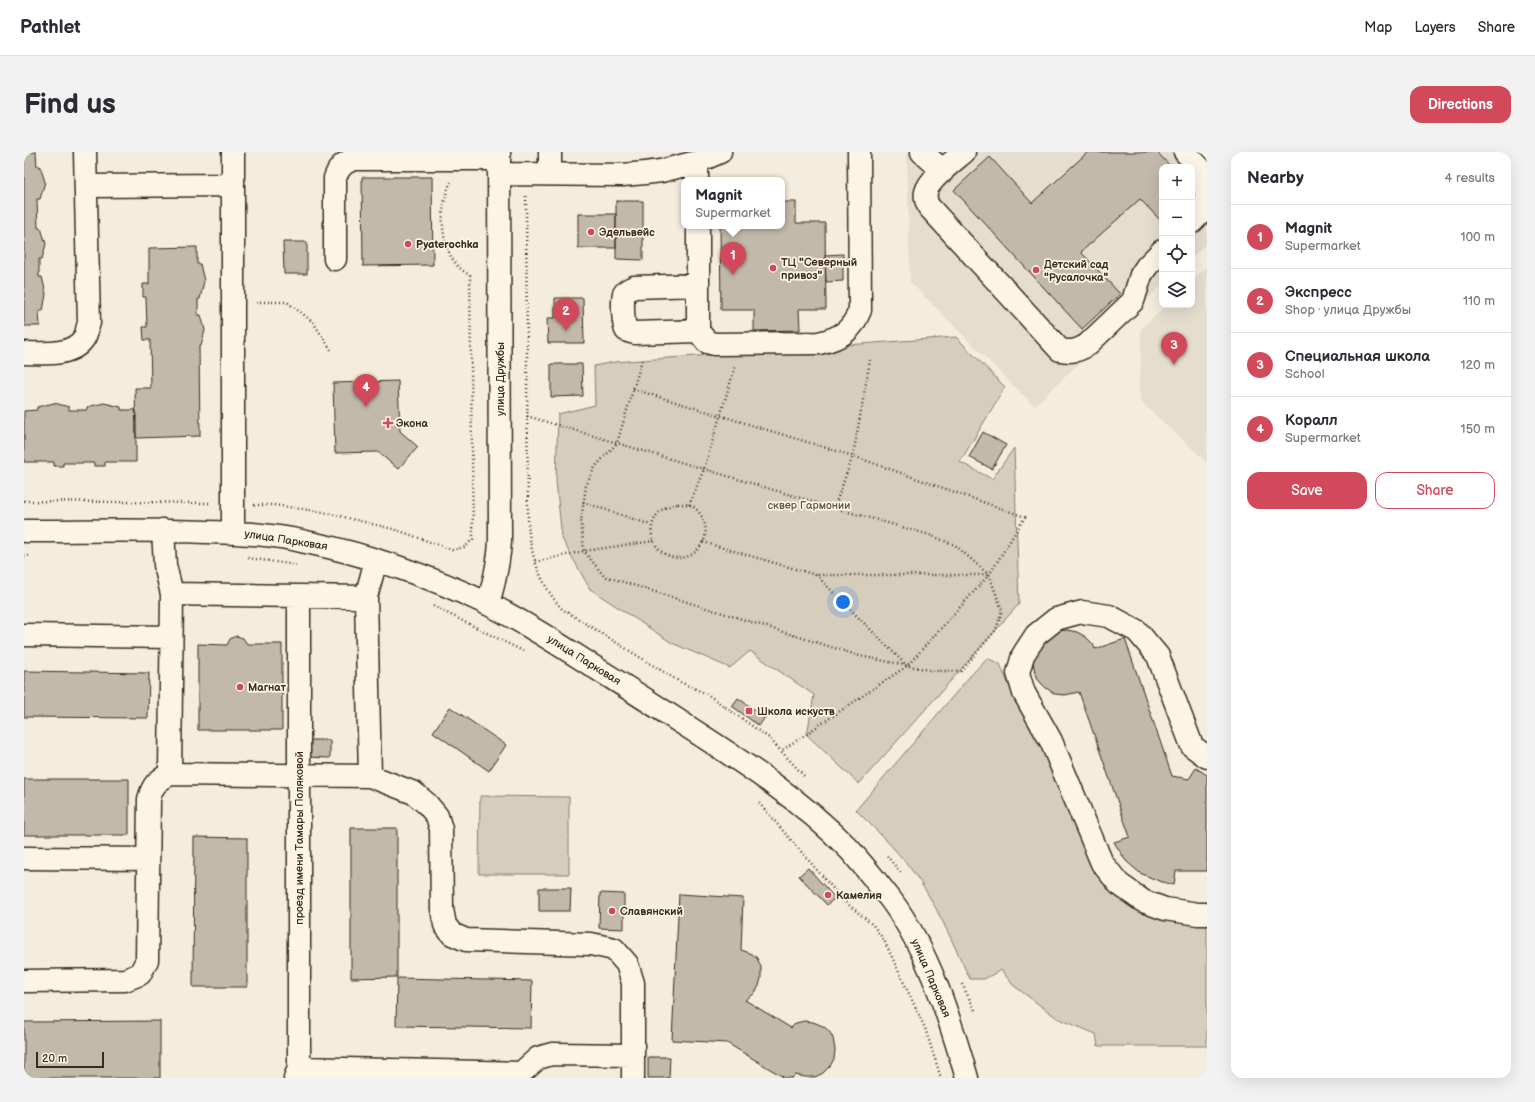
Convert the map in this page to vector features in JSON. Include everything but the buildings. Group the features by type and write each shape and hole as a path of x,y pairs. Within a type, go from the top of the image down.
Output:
{"street":[{"path":"24,353 60,353 76,346 84,338 89,323 85,152"},
{"path":"233,152 234,533"},
{"path":"550,152 550,174"},
{"path":"335,259 335,178 337,170 343,164 354,159 462,159 499,162 526,174 623,175 660,171 676,160 697,171 720,152"},
{"path":"698,229 698,331 707,342 715,344 819,343 834,340 847,332 856,321 860,310 860,152"},
{"path":"922,152 943,171"},
{"path":"964,152 930,184 926,191 926,201 929,207 1060,350 1069,352 1079,350 1087,345 1133,301 1141,275 1147,266 1159,254"},
{"path":"1185,152 1200,168 1204,176 1206,192 1205,205 1202,212 1195,219"},
{"name":"улица Дружбы","path":"488,604 496,579 499,562 500,541 499,162"},
{"path":"86,186 233,185"},
{"path":"698,285 634,287 628,289 623,298 624,325 625,329 629,332 698,331"},
{"path":"163,530 165,565 172,594 170,774"},
{"name":"улица Парковая","path":"24,531 163,530 234,533 303,541 376,560 441,583 488,604 543,634 728,753 800,806 849,849 893,903 911,932 938,989 967,1078"},
{"path":"370,776 366,597 376,560"},
{"path":"172,594 366,597"},
{"name":"проезд имени Тамары Поляковой","path":"297,1073 299,597"},
{"path":"1207,757 1192,746 1158,656 1138,631 1109,616 1082,612 1056,619 1036,635 1022,654 1018,673 1024,693 1051,742 1102,862 1119,884 1143,901 1165,909 1207,914"},
{"path":"24,635 171,637"},
{"path":"24,981 125,980 140,974 147,960 149,799 152,789 159,780 170,774 370,776 414,794 427,804 437,816 441,829 442,909 445,925 452,934 466,940 591,944 614,949 627,964 633,983 633,1078"},
{"path":"24,858 148,859"},
{"path":"297,1073 521,1076 538,1058 552,1054 633,1055"}],"path":[{"path":"462,159 444,200 442,222 445,241 453,260 462,271 470,275 474,539"},
{"path":"526,174 529,543 535,562 552,598 562,609"},
{"path":"269,302 286,302 313,322 331,350"},
{"path":"527,416 617,443 704,469 834,508 927,534 955,545 989,575 1002,610 996,630 961,671 934,671 860,656 604,576 584,551 581,520 583,502 586,486 595,467 617,443 642,360"},
{"path":"834,508 853,456 870,360"},
{"path":"689,505 704,469 736,367"},
{"path":"633,389 853,456 1025,517 989,575 907,666 781,751"},
{"path":"583,502 651,524"},
{"path":"678,504 689,505 695,508 704,521 706,536 699,548 692,554 676,559 662,553 651,534 651,524 664,508 678,504"},
{"path":"535,562 584,551 654,541"},
{"path":"702,542 816,575 989,575"},
{"path":"24,556 34,555"},
{"path":"242,557 297,565"},
{"path":"816,575 907,666"},
{"path":"432,606 524,652"},
{"path":"756,800 843,900 873,925 884,940 925,1028 941,1078"}],"shaded area":[{"name":"Детский сад \"Русалочка\"","path":"907,152 1207,152 1207,243 1195,254 1195,164 1159,164 1159,288 1034,406 910,282"},
{"path":"1207,266 1207,462 1140,401 1141,329 1163,308 1195,308 1195,278"}],"green space":[{"name":"сквер Гармонии","path":"956,337 1005,387 960,462 992,479 1014,448 1019,604 859,784 807,735 814,695 750,651 730,668 672,643 590,589 562,539 556,481 558,414 595,405 594,366 614,362"},
{"path":"987,658 1000,664 1011,690 1048,758 1104,882 1120,900 1134,908 1207,923 1207,1046 1098,1046 1096,1034 1057,1018 1013,985 1001,970 984,979 970,979 943,922 920,882 898,853 856,810"},
{"path":"480,796 569,797 569,874 479,874"}],"place":[{"name":"Эдельвейс","path":"591,232"},
{"name":"Pyaterochka","path":"408,244"},
{"name":"ТЦ \"Северный привоз\"","path":"773,268"},
{"name":"Детский сад \"Русалочка\"","path":"1036,270"},
{"name":"Magnit","path":"733,275"},
{"name":"Экспресс","path":"566,331"},
{"name":"Специальная школа","path":"1174,365"},
{"name":"Коралл","path":"366,407"},
{"name":"Экона","path":"388,423"},
{"name":"Магнат","path":"240,687"},
{"name":"Школа искуств","path":"749,711"},
{"name":"Камелия","path":"828,895"},
{"name":"Славянский","path":"612,911"}]}
